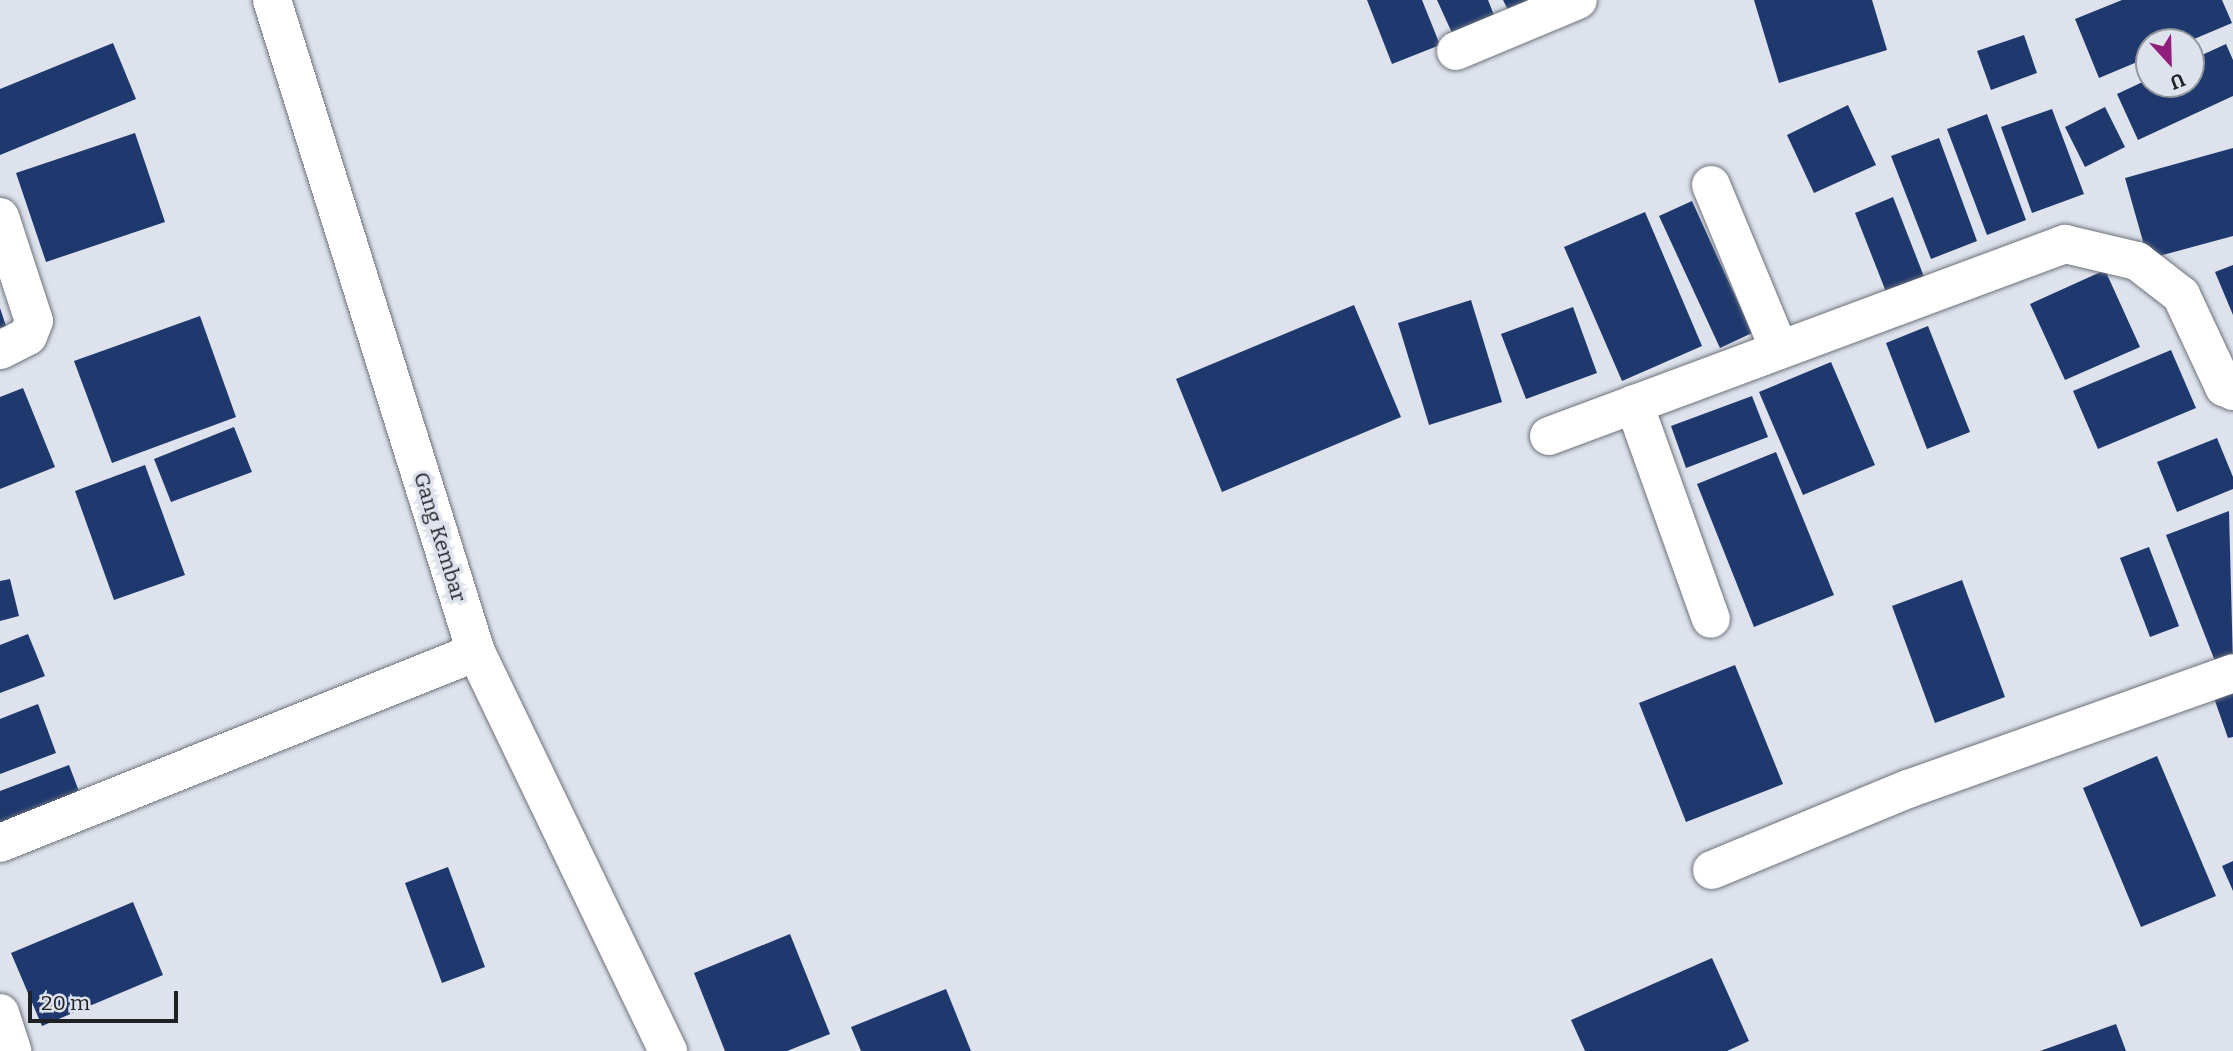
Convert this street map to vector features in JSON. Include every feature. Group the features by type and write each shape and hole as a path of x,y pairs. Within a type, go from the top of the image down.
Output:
{"street":[{"name":"Gang Kembar","path":"272,0 476,652 668,1051"},
{"path":"1457,51 1578,0"},
{"path":"1711,185 1779,349"},
{"path":"0,217 34,321 28,336 0,350"},
{"path":"1549,436 2065,244 2082,245 2137,261 2181,295 2224,387 2233,391"},
{"path":"1634,404 1711,619"},
{"path":"0,843 476,652"},
{"path":"1712,870 1908,789 2233,673"},
{"path":"0,1013 12,1051"}],"building":[{"path":"1367,0 1422,0 1440,45 1392,64"},
{"path":"1437,0 1488,0 1494,15 1452,33"},
{"path":"1503,0 1548,0 1511,16"},
{"path":"1754,0 1872,0 1887,50 1779,83"},
{"path":"2122,0 2222,0 2232,23 2205,34 2205,28 2135,28 2135,63 2099,78 2075,19"},
{"path":"2024,35 2037,73 1991,90 1977,51"},
{"path":"113,43 136,99 0,155 0,89"},
{"path":"2226,44 2233,60 2233,96 2138,140 2117,94 2135,86 2135,98 2205,98 2205,54"},
{"path":"1848,105 1876,165 1814,193 1787,135"},
{"path":"2105,107 2125,147 2085,167 2065,127"},
{"path":"2052,109 2084,194 2032,213 2001,127"},
{"path":"1987,114 2026,220 1987,235 1947,129"},
{"path":"135,133 165,222 46,262 16,173"},
{"path":"1939,138 1977,241 1931,259 1891,156"},
{"path":"2233,148 2233,236 2148,259 2125,178"},
{"path":"1893,197 1928,287 1890,302 1855,213"},
{"path":"1692,201 1752,333 1720,348 1659,216"},
{"path":"1645,212 1702,346 1622,381 1564,247"},
{"path":"2233,265 2233,315 2215,272"},
{"path":"2105,270 2140,347 2065,380 2030,304"},
{"path":"1471,300 1502,402 1429,425 1398,323"},
{"path":"1354,305 1401,417 1222,492 1176,379"},
{"path":"1573,307 1597,373 1526,399 1501,334"},
{"path":"0,308 6,326 0,328"},
{"path":"200,316 236,417 112,463 74,361"},
{"path":"1928,326 1970,432 1927,449 1886,343"},
{"path":"2171,350 2196,408 2098,449 2073,391"},
{"path":"1831,362 1875,465 1803,495 1759,392"},
{"path":"23,388 55,467 0,489 0,397"},
{"path":"1752,396 1768,437 1686,468 1671,426"},
{"path":"234,427 252,472 171,502 154,459"},
{"path":"2217,438 2233,477 2233,489 2177,512 2157,462"},
{"path":"1776,452 1834,595 1754,627 1697,484"},
{"path":"145,465 185,575 114,600 75,491"},
{"path":"2229,511 2233,664 2218,669 2166,535"},
{"path":"2149,547 2179,626 2150,637 2120,558"},
{"path":"10,579 19,616 0,621 0,581"},
{"path":"1962,580 2005,697 1935,723 1892,606"},
{"path":"28,634 45,676 0,693 0,645"},
{"path":"1735,665 1783,784 1686,822 1639,703"},
{"path":"2233,692 2233,737 2228,738 2214,698"},
{"path":"38,704 56,753 0,774 0,719"},
{"path":"2157,756 2216,896 2141,927 2083,788"},
{"path":"69,765 83,802 0,833 0,791"},
{"path":"2233,861 2233,891 2222,866"},
{"path":"448,867 485,967 442,983 405,883"},
{"path":"133,902 163,975 42,1026 11,953"},
{"path":"790,934 830,1034 787,1051 725,1051 694,973"},
{"path":"1712,958 1749,1041 1727,1051 1585,1051 1571,1020"},
{"path":"946,989 971,1051 861,1051 851,1027"},
{"path":"2116,1024 2126,1051 2040,1051"}]}
